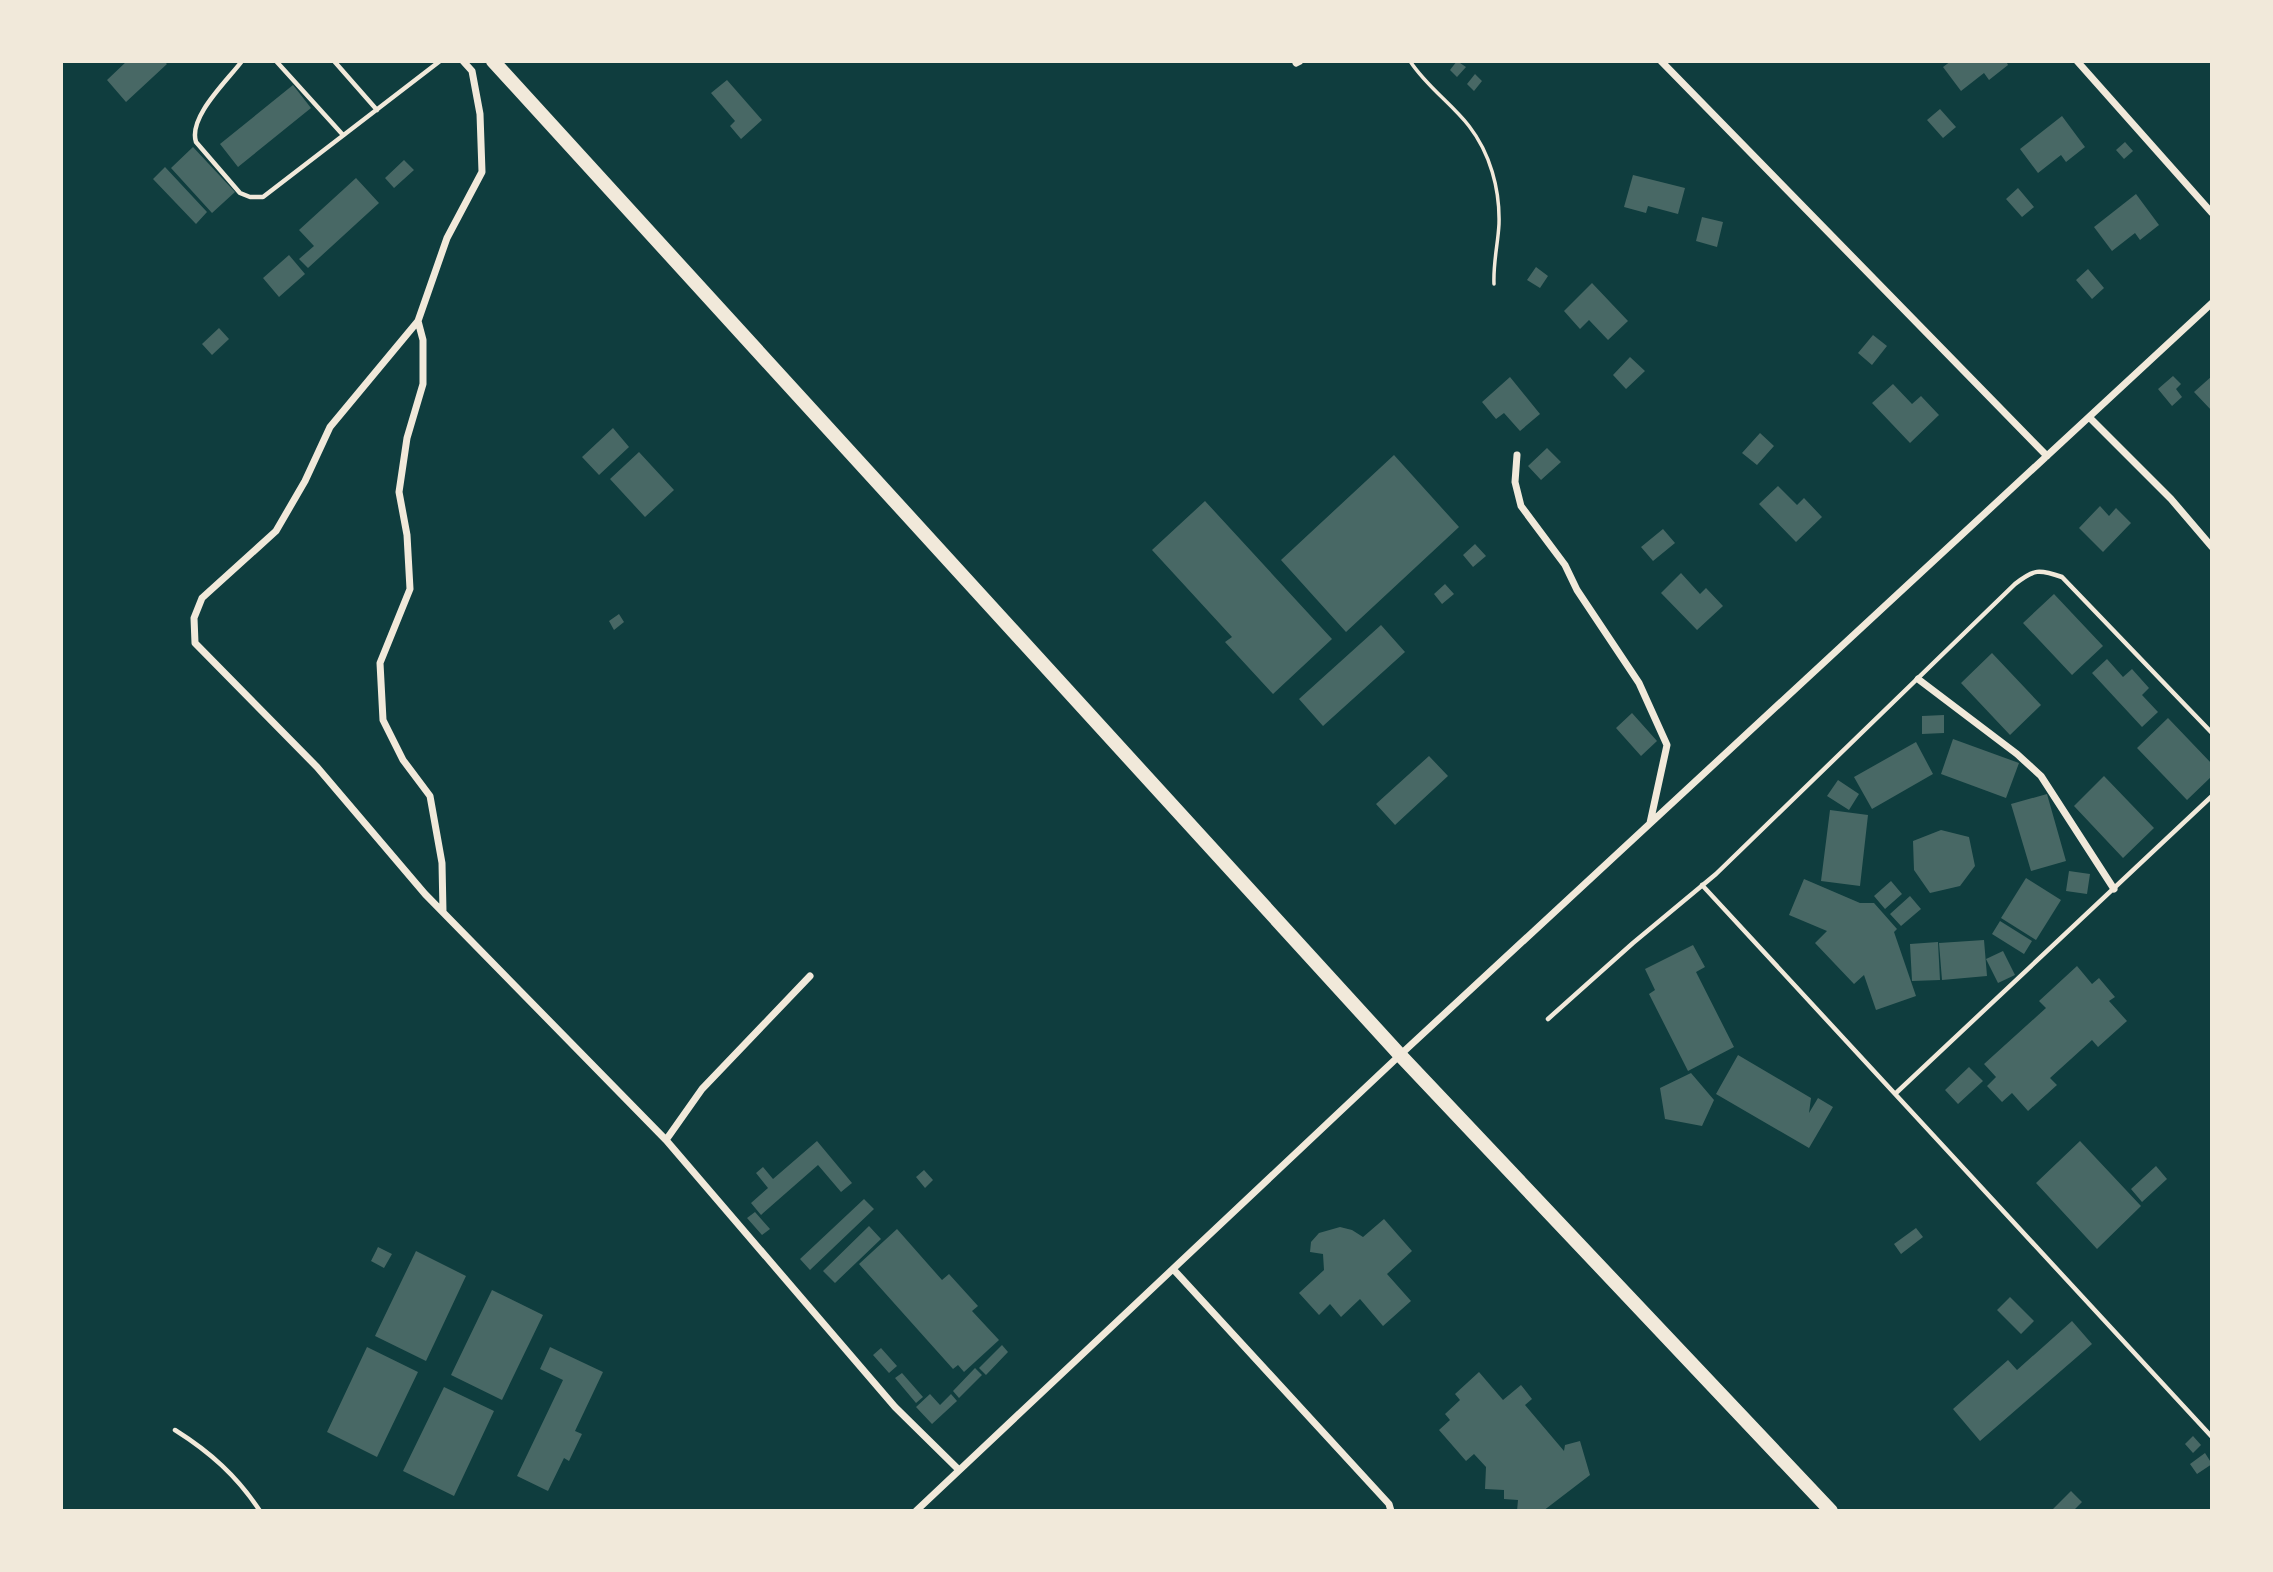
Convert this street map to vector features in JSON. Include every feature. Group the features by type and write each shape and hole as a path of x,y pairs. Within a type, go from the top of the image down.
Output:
{"highway":[{"path":"493,61 1400,1055 1831,1511"}],"street":[{"path":"463,61 472,71 480,114 482,172 447,238 418,321 330,427 305,481 276,531 202,598 194,618 195,643 317,767 443,913 666,1140 895,1407 959,1470"},
{"path":"1661,61 2047,456"},
{"path":"2077,61 2212,213"},
{"path":"916,1511 1400,1055 2212,303"},
{"path":"418,321 423,340 423,384 407,438 399,492 407,535 410,589 380,663 383,720 403,760 430,796 442,863 443,913"},
{"path":"2089,417 2171,499 2212,547"},
{"path":"1517,455 1515,482 1521,506 1565,565 1577,590 1639,683 1667,745 1650,824"},
{"path":"1918,679 2017,754 2041,776 2114,889"},
{"path":"666,1140 702,1088 810,976"},
{"path":"1173,1269 1389,1504 1391,1511"}],"lane":[{"path":"242,61 200,115 194,135 196,142 240,194 250,197 263,197 440,61"},
{"path":"276,61 343,135"},
{"path":"334,61 377,110"},
{"path":"1548,1019 1702,885 2029,572 2042,570 2062,577 2212,733"},
{"path":"1895,1094 2212,796"},
{"path":"1702,885 2212,1437"},
{"path":"175,1430 214,1457 250,1494 260,1511"}],"path":[{"path":"1410,61 1419,75 1470,127 1488,158 1496,183 1499,223 1493,265 1494,284"}],"building":[{"path":"127,61 164,61 167,64 126,102 107,80"},
{"path":"1457,61 1466,67 1457,77 1450,70"},
{"path":"1951,61 2006,61 2008,65 1989,80 1984,73 1961,91 1943,67"},
{"path":"1475,74 1482,81 1474,91 1467,84"},
{"path":"727,80 762,120 741,139 730,126 735,121 711,93"},
{"path":"293,85 311,108 238,167 220,144"},
{"path":"1940,109 1956,127 1943,138 1927,120"},
{"path":"2062,116 2085,147 2066,162 2061,155 2038,173 2020,149"},
{"path":"2125,142 2133,151 2124,159 2116,150"},
{"path":"193,147 235,192 212,213 171,168"},
{"path":"404,160 414,170 394,188 385,178"},
{"path":"165,167 207,212 196,224 153,179"},
{"path":"1633,175 1685,188 1678,214 1648,206 1646,213 1624,207"},
{"path":"356,178 379,203 308,268 299,259 314,246 299,230"},
{"path":"2018,188 2034,207 2022,217 2006,199"},
{"path":"2136,194 2159,225 2140,240 2135,233 2112,251 2094,227"},
{"path":"1702,217 1723,222 1717,247 1696,241"},
{"path":"289,255 305,274 279,297 263,278"},
{"path":"1536,267 1548,276 1540,288 1527,280"},
{"path":"2088,269 2104,288 2092,299 2076,280"},
{"path":"1592,283 1628,321 1608,340 1589,320 1580,329 1564,311"},
{"path":"219,328 229,339 212,355 202,344"},
{"path":"1873,335 1887,346 1872,365 1858,353"},
{"path":"1630,357 1645,371 1626,389 1613,375"},
{"path":"2173,376 2181,384 2176,389 2182,397 2172,406 2158,389"},
{"path":"2212,376 2212,411 2194,392"},
{"path":"1510,377 1540,414 1520,431 1504,413 1496,419 1482,402"},
{"path":"1893,384 1912,404 1921,396 1939,415 1910,443 1872,403"},
{"path":"613,428 629,447 599,475 582,457"},
{"path":"1760,433 1774,446 1757,465 1742,453"},
{"path":"1547,448 1561,462 1541,480 1528,466"},
{"path":"639,452 674,490 645,517 610,479"},
{"path":"1394,455 1459,527 1346,632 1281,560"},
{"path":"1778,486 1797,505 1804,498 1822,517 1796,542 1759,504"},
{"path":"1205,501 1332,639 1273,694 1225,642 1232,637 1152,550"},
{"path":"2100,506 2109,516 2116,508 2131,523 2103,552 2079,528"},
{"path":"1663,529 1675,543 1653,561 1641,547"},
{"path":"1475,544 1486,556 1473,567 1463,555"},
{"path":"1681,573 1700,594 1706,588 1723,606 1697,630 1661,593"},
{"path":"1445,584 1454,594 1442,604 1434,594"},
{"path":"2054,594 2103,646 2072,675 2023,623"},
{"path":"619,614 624,622 614,630 609,621"},
{"path":"1381,625 1405,652 1323,726 1299,699"},
{"path":"1992,653 2041,705 2010,735 1961,683"},
{"path":"2107,659 2123,677 2132,669 2149,688 2142,695 2158,712 2142,727 2092,673"},
{"path":"1632,713 1657,741 1641,756 1616,728"},
{"path":"1944,715 1944,733 1922,734 1922,716"},
{"path":"2168,718 2212,764 2212,776 2187,800 2137,748"},
{"path":"1953,739 2019,763 2006,798 1941,774"},
{"path":"1916,742 1933,774 1872,809 1854,777"},
{"path":"1429,756 1448,776 1395,825 1376,804"},
{"path":"2104,776 2154,828 2123,858 2074,806"},
{"path":"1838,780 1859,794 1849,810 1827,796"},
{"path":"2047,794 2066,861 2031,871 2011,804"},
{"path":"1830,810 1868,815 1860,886 1821,881"},
{"path":"1941,830 1969,837 1975,866 1960,886 1930,893 1914,870 1913,841"},
{"path":"2069,871 2090,874 2087,894 2066,891"},
{"path":"2026,878 2061,900 2036,940 2001,918"},
{"path":"1804,879 1860,903 1874,903 1897,929 1894,932 1916,996 1876,1010 1864,975 1854,984 1815,943 1827,931 1789,915"},
{"path":"1891,881 1902,894 1885,909 1874,896"},
{"path":"1910,896 1921,909 1901,926 1890,914"},
{"path":"2000,921 2032,941 2024,954 1992,934"},
{"path":"1984,940 1987,976 1942,980 1939,943"},
{"path":"1938,942 1940,980 1912,981 1910,944"},
{"path":"1693,945 1705,967 1696,972 1734,1047 1688,1071 1649,994 1655,990 1645,969"},
{"path":"2003,951 2015,975 1998,983 1986,959"},
{"path":"2077,966 2092,984 2099,978 2115,997 2109,1001 2127,1021 2098,1047 2092,1040 2050,1078 2057,1085 2028,1111 2012,1093 2002,1102 1987,1086 1996,1077 1984,1064 2046,1008 2039,1001"},
{"path":"1738,1055 1811,1098 1809,1113 1818,1098 1833,1107 1809,1148 1716,1094"},
{"path":"1969,1067 1983,1081 1958,1104 1945,1090"},
{"path":"1691,1073 1714,1100 1702,1126 1665,1119 1660,1088"},
{"path":"817,1141 852,1183 841,1192 818,1165 761,1215 751,1203 768,1188 756,1173 763,1167 773,1179"},
{"path":"2080,1141 2141,1206 2097,1249 2036,1183"},
{"path":"2156,1166 2167,1179 2142,1202 2131,1189"},
{"path":"924,1170 933,1180 925,1188 916,1177"},
{"path":"864,1199 874,1209 810,1270 800,1259"},
{"path":"755,1212 770,1229 762,1235 747,1218"},
{"path":"1384,1219 1412,1251 1387,1274 1411,1301 1383,1326 1360,1299 1341,1317 1330,1304 1319,1315 1299,1293 1324,1270 1323,1254 1310,1252 1311,1242 1319,1233 1340,1227 1363,1237"},
{"path":"869,1226 881,1239 835,1283 823,1271"},
{"path":"1916,1228 1923,1237 1901,1254 1894,1244"},
{"path":"897,1229 942,1280 949,1274 978,1306 972,1311 999,1340 964,1372 958,1365 953,1369 859,1264"},
{"path":"378,1247 392,1254 384,1268 371,1261"},
{"path":"416,1251 466,1276 426,1361 375,1336"},
{"path":"492,1290 543,1315 502,1400 451,1375"},
{"path":"2010,1297 2034,1321 2021,1334 1997,1310"},
{"path":"2072,1321 2092,1344 1980,1441 1953,1409 2008,1360 2017,1370"},
{"path":"1002,1345 1008,1352 986,1375 979,1368"},
{"path":"367,1347 418,1372 377,1457 327,1432"},
{"path":"550,1347 603,1372 575,1431 582,1434 569,1461 564,1458 548,1491 517,1476 563,1380 540,1369"},
{"path":"881,1348 897,1366 889,1373 873,1355"},
{"path":"975,1368 982,1375 959,1398 953,1391"},
{"path":"1479,1372 1503,1400 1521,1385 1532,1399 1525,1405 1564,1451 1565,1445 1580,1441 1590,1475 1543,1511 1517,1511 1518,1500 1504,1499 1504,1490 1485,1489 1486,1467 1474,1454 1466,1461 1439,1430 1450,1420 1445,1414 1460,1400 1455,1394"},
{"path":"902,1373 923,1397 916,1403 895,1378"},
{"path":"444,1387 494,1411 454,1496 403,1471"},
{"path":"930,1394 940,1405 951,1394 957,1401 932,1424 916,1407"},
{"path":"2193,1436 2201,1445 2193,1453 2185,1444"},
{"path":"2205,1453 2212,1464 2197,1474 2190,1464"},
{"path":"2071,1491 2082,1502 2073,1511 2051,1511"}]}
